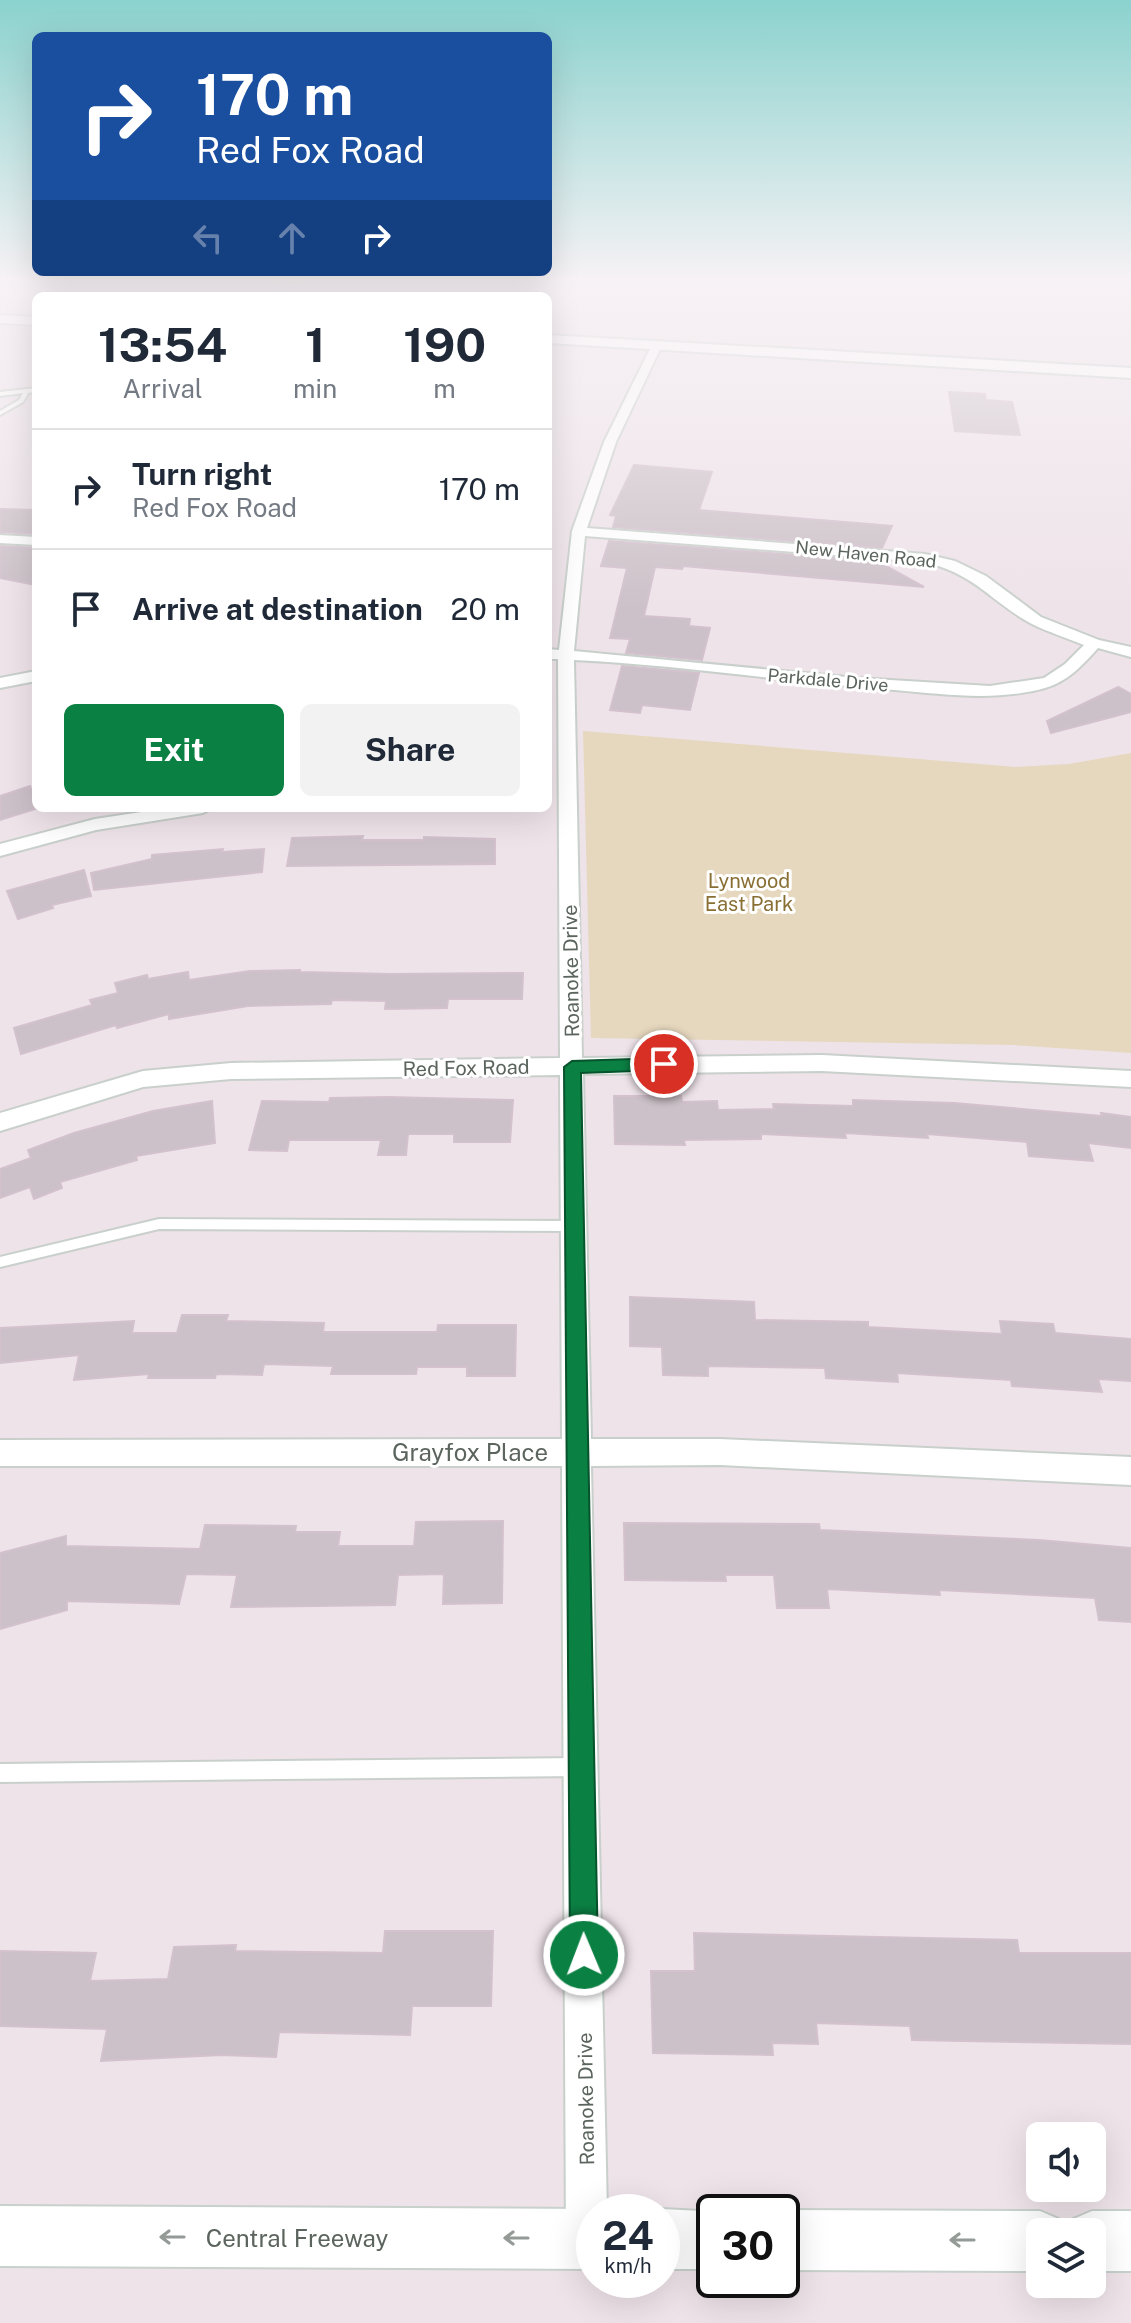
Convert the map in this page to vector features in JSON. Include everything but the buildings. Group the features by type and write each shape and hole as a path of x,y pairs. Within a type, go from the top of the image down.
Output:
{"main road":[{"name":"Central Freeway","path":"0,2236 576,2239"},
{"path":"800,2240 1026,2241"},
{"path":"1106,2241 1131,2241"}],"street":[{"name":"Roanoke Drive","path":"590,2194 566,654 579,531 610,442 635,391"},
{"name":"New Haven Road","path":"579,531 925,558 965,570 1036,620 1094,643 1131,652"},
{"path":"0,539 32,541"},
{"name":"Parkdale Drive","path":"552,654 843,682 966,690 1041,684 1055,678 1081,658 1094,643"},
{"path":"0,683 32,677"},
{"path":"552,799 568,798"},
{"path":"0,850 95,825 178,812"},
{"name":"Red Fox Road","path":"0,1122 143,1079 231,1071 822,1063 1131,1079"},
{"name":"Grayfox Place","path":"0,1453 720,1452 1131,1471"}],"lane":[{"path":"0,394 32,391"},
{"path":"0,413 21,401 25,394"},
{"path":"0,1262 159,1224 574,1226"},
{"path":"0,1773 582,1766"}],"green space":[{"name":"Lynwood East Park","path":"583,731 1015,767 1069,764 1131,753 1131,1053 1014,1045 591,1038"}],"route":[{"path":"584,1955 572,1067 664,1064"}]}
